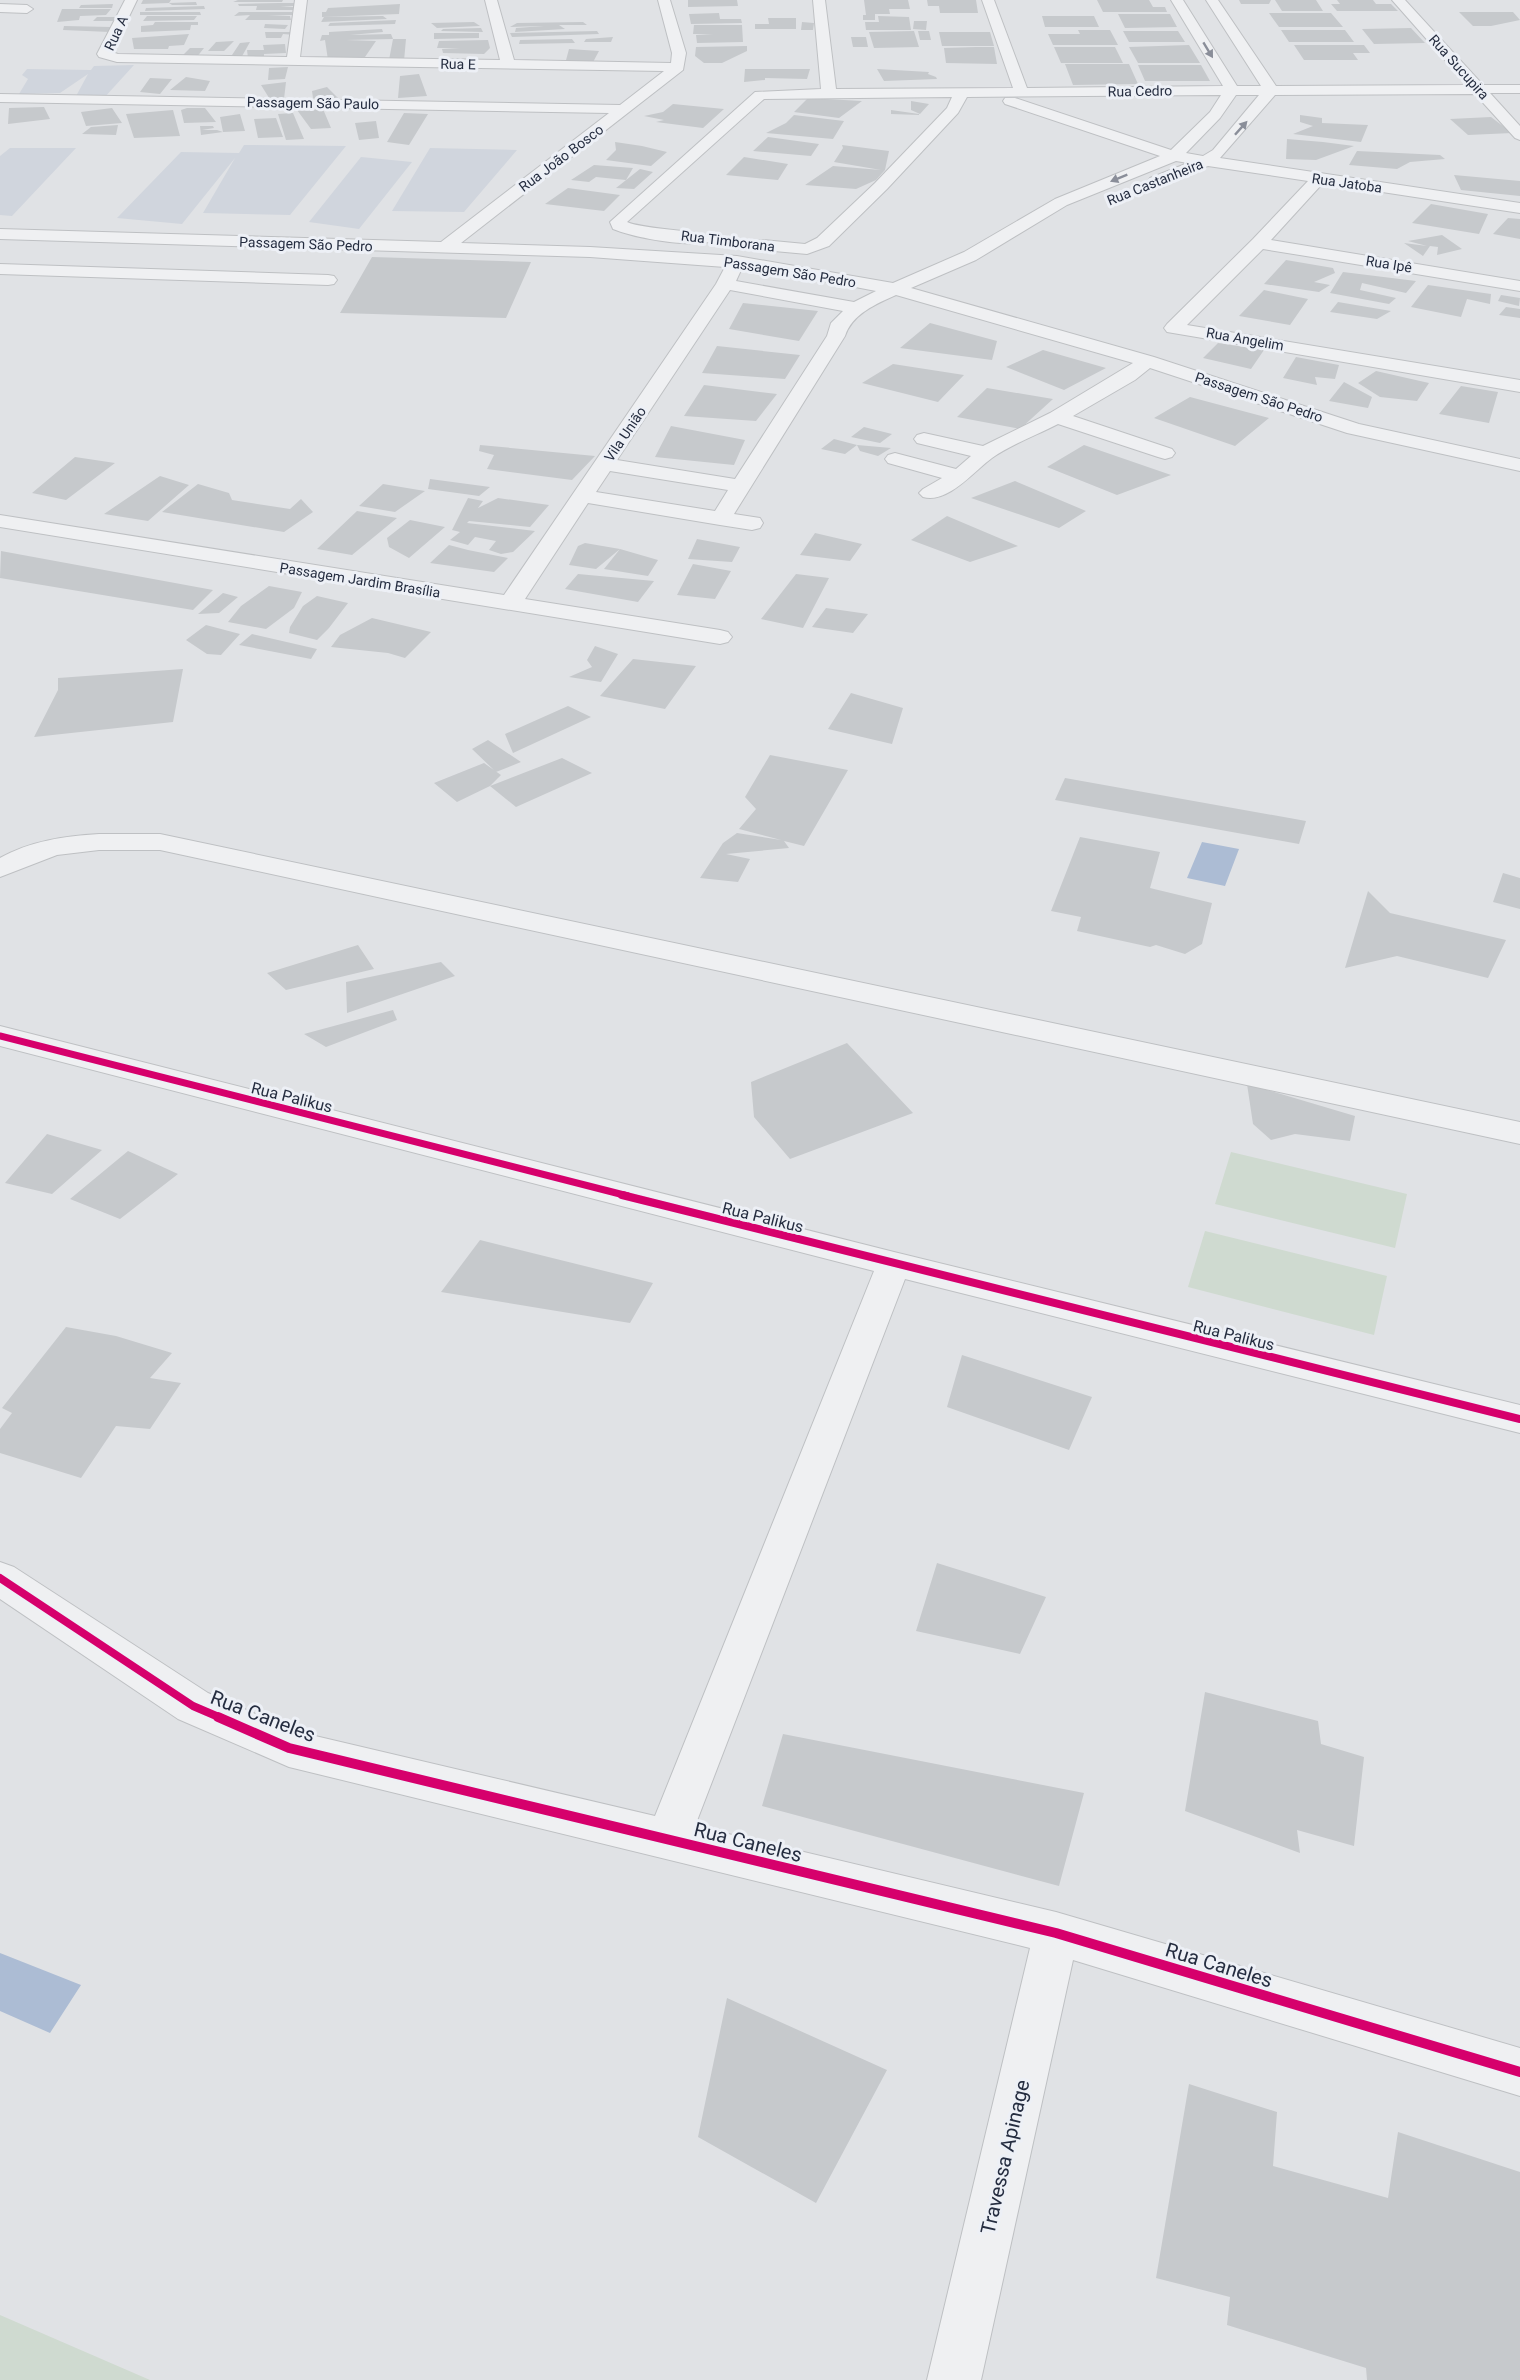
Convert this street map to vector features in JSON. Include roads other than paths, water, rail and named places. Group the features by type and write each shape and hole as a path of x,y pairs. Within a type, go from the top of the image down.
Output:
{"street":[{"name":"Rua A","path":"131,0 104,54 117,58 153,59"},
{"path":"292,61 301,0"},
{"path":"491,0 508,65"},
{"path":"664,0 678,60"},
{"path":"819,0 829,93"},
{"path":"988,0 1022,92"},
{"path":"1177,0 1233,90"},
{"path":"1212,0 1271,90"},
{"name":"Rua Sucupira","path":"1398,0 1520,135"},
{"path":"0,8 27,9"},
{"name":"Rua E","path":"153,59 239,66 292,61 508,65 678,60"},
{"name":"Rua João Bosco","path":"444,248 626,109 678,60"},
{"name":"Rua Cedro","path":"760,95 1233,90 1520,90"},
{"name":"Rua Castanheira","path":"857,308 970,256 1061,202 1174,156 1215,115 1233,90"},
{"name":"Rua Castanheira","path":"1104,203 1206,162 1218,153 1271,90"},
{"name":"Rua Timborana","path":"751,244 807,249 823,242 882,186 953,110 962,92"},
{"name":"Rua Jatoba","path":"983,92 1174,156 1520,208"},
{"name":"Rua Timborana","path":"717,240 636,231 625,228 618,222 760,95"},
{"name":"Passagem São Paulo","path":"0,98 250,97 626,109"},
{"name":"Rua Angelim","path":"1318,179 1259,243 1173,327 1520,386"},
{"name":"Passagem São Pedro","path":"0,234 590,252 737,261 895,289 1147,360 1354,429 1520,465"},
{"name":"Rua Ipê","path":"1259,243 1520,286"},
{"path":"970,256 995,264"},
{"name":"Vila União","path":"510,604 725,284 737,261"},
{"path":"0,269 328,280"},
{"path":"836,336 887,309 955,281"},
{"path":"725,284 857,308"},
{"path":"720,519 836,336 840,323 857,308"},
{"path":"930,493 960,476 986,453 1057,417 1128,376 1147,360"},
{"path":"1057,417 1165,453"},
{"path":"924,439 986,453"},
{"path":"896,459 960,476"},
{"path":"604,464 741,486"},
{"path":"583,496 752,523"},
{"name":"Passagem Jardim Brasília","path":"0,521 720,637"},
{"path":"0,869 28,855 62,847 107,841 160,842 1520,1132"},
{"name":"Rua Palikus","path":"0,1036 894,1264 1520,1419"},
{"path":"667,1840 894,1264"},
{"name":"Rua Caneles","path":"0,1578 193,1706 289,1748 1056,1933 1520,2072"},
{"name":"Travessa Apinage","path":"954,2380 1056,1933"}],"water":[{"path":"1202,842 1239,849 1225,886 1187,878"},
{"path":"0,1953 81,1985 50,2033 0,2011"}]}
